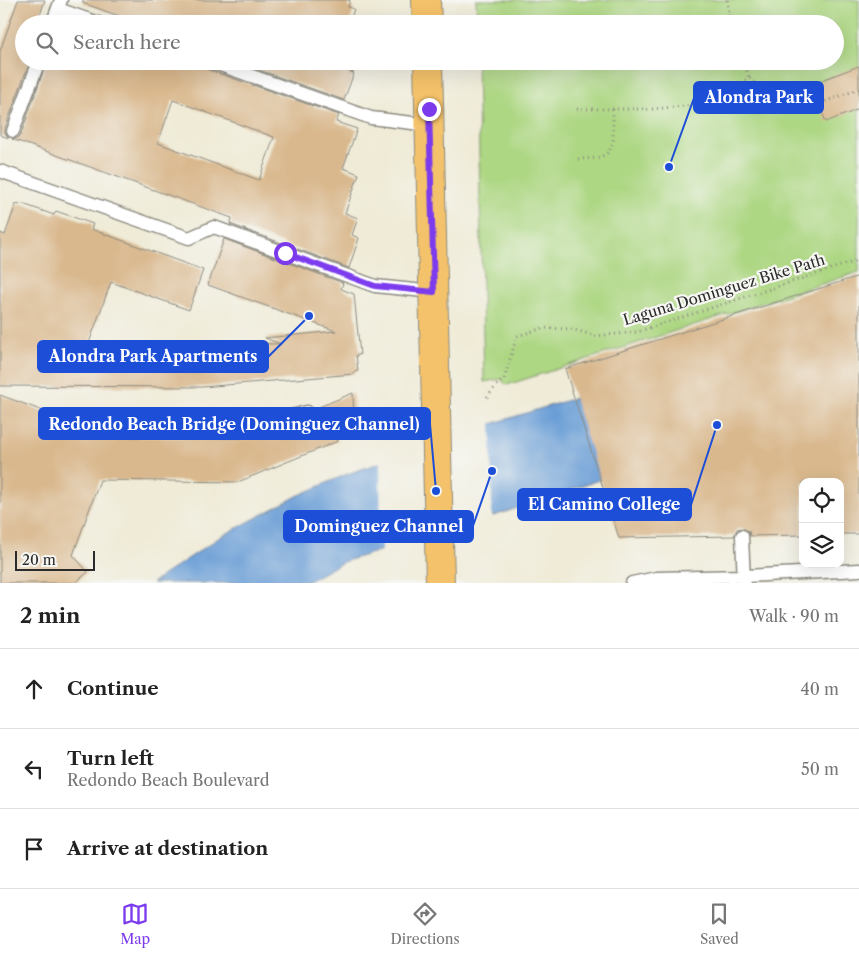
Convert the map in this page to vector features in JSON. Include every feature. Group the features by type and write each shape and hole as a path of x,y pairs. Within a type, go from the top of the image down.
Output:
{"main road":[{"path":"426,0 427,15"},
{"path":"428,70 440,583"}],"lane":[{"path":"59,4 83,15"},
{"path":"13,131 35,70"},
{"path":"235,70 371,118 429,125"},
{"path":"0,171 189,238 214,227 375,286 434,292"},
{"path":"71,428 260,424 307,412"},
{"path":"742,536 744,579"},
{"path":"632,583 658,578 744,579 859,570"}],"path":[{"path":"727,0 730,15"},
{"path":"747,70 749,78 777,101 813,106 859,89"},
{"path":"576,109 653,109 705,104 749,78"},
{"path":"578,159 599,158 609,152 612,140 613,109"},
{"name":"Laguna Dominguez Bike Path","path":"487,397 504,379 517,336 544,328 572,329 596,336 637,332 859,260"}],"green space":[{"path":"476,0 859,0 859,272 507,385 500,379 484,382 477,70 844,70 844,15 477,15"}],"water":[{"path":"617,385 622,472 497,515 343,562 305,583 152,583 220,537 297,496 347,474 497,422"}],"pier":[{"path":"491,422 492,520 381,553 380,460"}],"building":[{"path":"18,0 45,0 40,15 15,15 15,70 27,70 5,128 5,133 9,138 0,135 0,51"},
{"path":"83,0 350,0 348,7 354,9 352,15 116,15 83,3"},
{"path":"859,66 859,109 826,122 811,84"},
{"path":"44,70 209,70 339,115 336,122 357,129 343,168 359,174 345,213 358,218 352,235 359,238 349,268 230,224 232,218 12,139 18,138","holes":["173,100 274,137 259,180 158,143"]},
{"path":"259,70 347,70 354,73 344,100"},
{"path":"20,203 54,215 56,211 93,224 91,229 203,270 189,310 111,282 89,343 177,343 176,346 204,343 281,344 265,338 336,331 208,285 224,239 343,283 341,289 354,294 360,355 356,355 358,371 354,372 354,374 202,387 0,386 0,233 5,235 16,204 19,205"},
{"path":"859,276 859,534 844,534 844,478 799,478 799,535 750,536 749,531 742,528 737,529 734,536 619,538 565,369"},
{"path":"353,393 354,432 337,438 338,441 238,482 100,480 73,555 88,572 75,583 0,583 0,395 65,419 59,436 240,438 256,432 309,420 315,415 314,409"}],"place":[{"name":"Alondra Park","path":"669,167"},
{"name":"Alondra Park Apartments","path":"309,316"},
{"name":"El Camino College","path":"717,425"},
{"name":"Dominguez Channel","path":"492,471"},
{"name":"Redondo Beach Bridge (Dominguez Channel)","path":"436,491"}],"route":[{"path":"285,253 375,286 434,292 429,109"}]}
